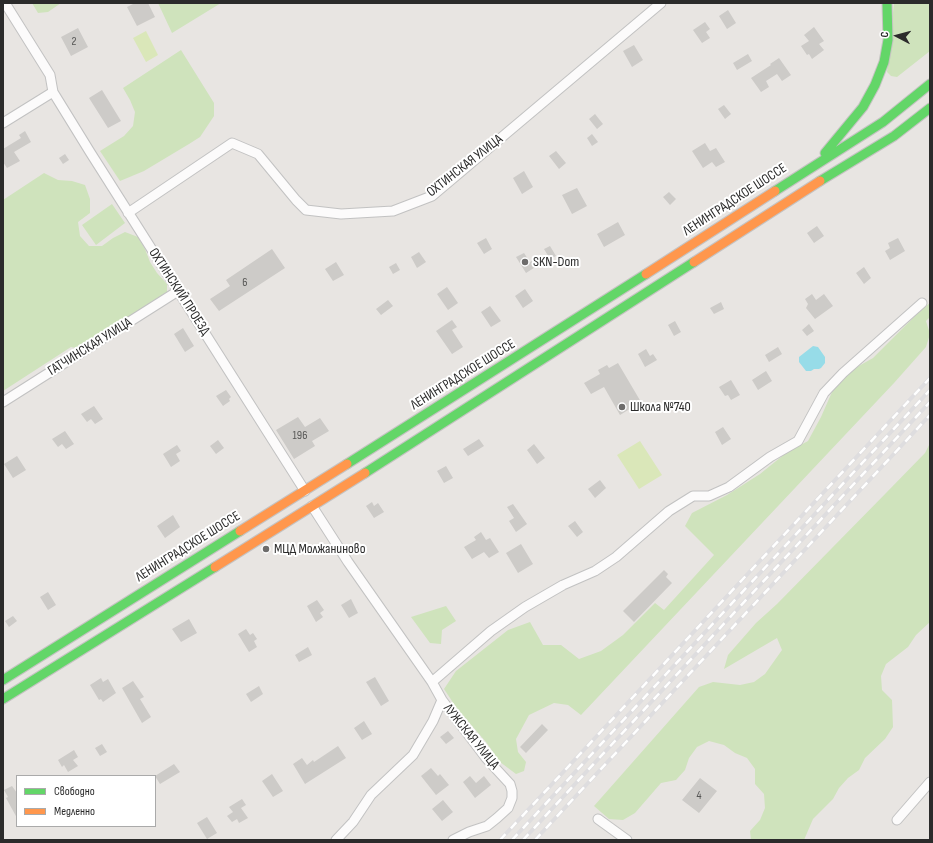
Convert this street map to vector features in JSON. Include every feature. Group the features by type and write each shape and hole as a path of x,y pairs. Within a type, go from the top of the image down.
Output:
{"highway":[{"path":"811,168 863,107 875,85 884,62 888,40 887,3"},
{"name":"ЛЕНИНГРАДСКОЕ ШОССЕ","path":"3,680 555,333 883,122 930,84"},
{"name":"ЛЕНИНГРАДСКОЕ ШОССЕ","path":"3,699 312,506 894,136 930,108"},
{"path":"894,136 930,115"}],"street":[{"name":"ОХТИНСКИЙ ПРОЕЗД","path":"5,3 50,75 53,92 128,213 305,491"},
{"name":"ОХТИНСКАЯ УЛИЦА","path":"128,213 232,143 258,154 306,210 341,214 392,211 432,196 661,3"},
{"path":"3,123 53,92"},
{"name":"ГАТЧИНСКАЯ УЛИЦА","path":"3,402 178,291"},
{"path":"432,682 491,632 525,607 563,585 595,571 616,557 668,511 693,496 709,496 729,487 770,457 798,441 824,393 843,373 922,303"},
{"path":"312,506 348,562 432,682 442,700"},
{"name":"ЛУЖСКАЯ УЛИЦА","path":"336,840 353,822 370,796 413,755 433,721 442,700 486,758 510,784 512,791 512,798 508,808 497,818 486,826 453,840"},
{"path":"897,820 930,782"},
{"path":"598,819 627,840"}],"green space":[{"path":"32,3 61,3 48,12 38,13"},
{"path":"158,3 221,3 172,33"},
{"path":"894,3 930,3 930,51 897,77 891,76 887,72"},
{"path":"146,31 158,55 146,62 133,38"},
{"path":"181,50 214,103 214,116 200,137 144,171 120,181 100,151 124,136 133,126 135,112 123,88"},
{"path":"44,173 58,180 72,181 85,185 90,199 90,213 78,222 80,236 89,246 102,246 125,232 138,237 150,262 167,284 167,292 79,349 71,347 3,391 3,200"},
{"path":"112,204 125,223 96,245 82,225"},
{"path":"930,303 930,317 926,321 930,334 926,347 894,383 581,715 568,705 554,703 529,715 516,739 518,752 526,762 524,771 516,774 500,762 486,742 458,710 444,689 456,671 508,630 530,622 543,645 561,645 579,659 601,651 623,635 655,603 664,610 714,555 685,526 692,513 727,495 760,474 786,453 808,441 832,392 840,382 850,371 873,358 922,309"},
{"path":"640,441 662,475 639,489 617,455"},
{"path":"930,443 930,622 916,635 908,647 886,664 881,676 882,690 892,700 893,727 885,739 865,758 859,770 848,778 839,788 833,799 813,819 804,840 751,840 750,831 760,820 765,808 764,794 755,784 755,769 747,758 735,753 724,745 709,741 697,747 689,758 685,770 676,780 661,783 635,813 623,820 609,819 594,806 699,687 713,682 740,685 754,682 765,674 782,650 777,638 724,669 728,655 756,623 777,604 925,453"},
{"path":"446,606 456,621 442,630 441,644 430,643 411,617"}],"water":[{"path":"813,346 818,347 825,357 825,363 819,369 806,371 799,362 799,357"}],"building":[{"path":"135,3 148,3 155,17 137,26 127,7"},
{"path":"728,10 736,23 727,29 719,16"},
{"path":"705,22 710,29 706,32 710,38 702,43 693,30"},
{"path":"814,27 824,41 819,44 824,50 812,59 809,54 807,55 801,46 809,41 804,35"},
{"path":"78,28 88,47 71,56 61,37"},
{"path":"634,45 643,60 632,67 623,51"},
{"path":"748,54 752,61 737,70 733,63"},
{"path":"779,58 791,75 782,81 777,74 766,81 769,87 761,92 751,78"},
{"path":"102,90 121,121 108,128 89,98"},
{"path":"724,105 731,114 725,119 718,109"},
{"path":"595,114 603,124 597,129 589,119"},
{"path":"25,131 31,142 14,152 20,161 7,168 3,162 3,149 21,138 19,135"},
{"path":"592,134 598,142 592,146 587,138"},
{"path":"705,143 710,151 716,148 725,162 716,167 712,162 703,168 692,151"},
{"path":"556,151 566,163 559,169 549,156"},
{"path":"65,154 69,160 63,164 59,158"},
{"path":"524,171 533,187 522,194 513,178"},
{"path":"577,188 587,206 572,214 562,195"},
{"path":"669,192 676,199 670,205 663,197"},
{"path":"618,222 625,235 604,247 597,234"},
{"path":"817,226 824,236 814,243 807,233"},
{"path":"486,238 492,249 484,254 477,243"},
{"path":"898,238 905,251 890,260 885,251 890,248 888,243"},
{"path":"550,246 556,256 550,259 544,249"},
{"path":"272,249 285,268 219,311 210,299 230,286 226,280"},
{"path":"419,252 426,262 417,268 411,257"},
{"path":"524,253 530,262 534,260 537,266 526,273 516,257"},
{"path":"336,262 344,275 333,281 325,269"},
{"path":"396,263 400,270 393,274 389,267"},
{"path":"864,267 871,278 864,284 856,273"},
{"path":"447,287 458,303 448,310 437,294"},
{"path":"525,289 533,301 523,308 515,296"},
{"path":"812,294 816,300 824,294 833,306 815,319 806,308 808,304 805,299"},
{"path":"388,300 393,306 381,315 376,309"},
{"path":"721,302 724,309 714,314 710,308"},
{"path":"490,306 501,321 491,327 481,312"},
{"path":"452,320 457,327 452,330 463,347 452,354 436,331"},
{"path":"675,321 681,332 674,336 668,325"},
{"path":"809,324 814,331 807,336 802,330"},
{"path":"183,328 194,346 185,352 174,334"},
{"path":"778,347 782,354 769,362 765,355"},
{"path":"646,349 650,356 653,354 657,360 645,367 638,354"},
{"path":"618,363 641,402 620,415 604,387 591,394 584,383 600,374 598,370 607,365 609,368"},
{"path":"766,371 772,381 758,390 752,380"},
{"path":"731,380 740,395 731,400 728,395 725,396 719,387"},
{"path":"226,390 231,397 229,399 230,401 223,406 216,396"},
{"path":"94,406 103,419 95,424 91,419 87,422 81,414"},
{"path":"298,417 305,427 320,418 329,431 312,441 315,446 294,459 276,430"},
{"path":"723,427 731,439 722,445 715,432"},
{"path":"65,431 74,444 66,449 62,444 58,447 52,439"},
{"path":"479,439 484,446 468,456 463,449"},
{"path":"218,440 224,448 216,454 210,446"},
{"path":"534,444 545,458 537,464 527,450"},
{"path":"177,445 181,451 176,454 180,461 171,467 163,454"},
{"path":"17,456 26,470 13,478 4,464"},
{"path":"446,466 453,478 444,483 437,471"},
{"path":"600,480 606,488 595,498 588,489"},
{"path":"372,502 374,506 378,503 384,512 374,518 366,506"},
{"path":"513,504 527,524 516,532 509,521 514,518 507,507"},
{"path":"173,515 180,527 165,538 157,526"},
{"path":"575,521 583,532 577,537 568,526"},
{"path":"481,532 486,540 490,538 499,552 489,558 484,552 472,559 464,547 476,540 474,537"},
{"path":"521,544 533,564 518,573 506,553"},
{"path":"664,570 668,574 666,577 672,583 634,622 623,611"},
{"path":"48,592 56,605 48,610 40,597"},
{"path":"351,599 358,613 349,618 341,605"},
{"path":"317,600 324,610 320,613 323,617 316,622 307,606"},
{"path":"13,616 17,621 9,627 5,621"},
{"path":"189,619 197,633 181,642 172,629"},
{"path":"246,629 250,635 253,633 257,639 254,641 257,647 249,652 238,634"},
{"path":"308,647 312,655 299,662 295,655"},
{"path":"375,677 389,701 381,706 366,682"},
{"path":"101,678 103,682 108,679 116,693 103,702 101,699 99,700 90,685"},
{"path":"133,681 144,697 140,699 151,717 142,723 122,688"},
{"path":"259,686 263,694 251,702 246,694"},
{"path":"364,721 372,734 362,740 354,728"},
{"path":"542,724 548,730 526,753 520,747"},
{"path":"448,731 454,738 446,744 440,737"},
{"path":"102,744 107,752 100,756 95,748"},
{"path":"338,746 346,758 305,784 293,764 302,758 307,765"},
{"path":"74,750 78,757 73,760 78,766 68,772 64,765 62,767 58,760"},
{"path":"174,764 180,772 160,784 156,775"},
{"path":"431,768 438,776 440,774 449,785 436,795 421,776"},
{"path":"272,774 283,791 273,797 262,781"},
{"path":"470,776 476,783 484,776 491,785 475,798 463,782"},
{"path":"700,778 717,791 699,813 682,800"},
{"path":"12,786 16,792 16,816 6,798 8,797 4,790"},
{"path":"242,799 246,805 241,808 248,818 239,823 237,819 232,822 227,816 233,812 229,807"},
{"path":"443,800 453,812 442,821 432,809"},
{"path":"207,817 217,833 207,839 197,823"}],"railway":[{"path":"500,840 930,378"},
{"path":"512,840 930,390"},
{"path":"523,840 930,402"},
{"path":"535,840 930,415"}],"traffic: fast":[{"path":"825,153 863,107 875,85 884,62 888,40 887,3"},
{"path":"775,191 883,122 930,84"},
{"path":"820,181 894,136 930,108"},
{"path":"365,473 694,262"},
{"path":"347,464 646,274"},
{"path":"3,680 240,531"},
{"path":"3,699 215,567"}],"traffic: slow":[{"path":"694,262 820,181"},
{"path":"646,274 775,191"},
{"path":"240,531 347,464"},
{"path":"215,567 365,473"}],"place":[{"name":"SKN-Dom","path":"525,262"},
{"name":"Школа №740","path":"622,407"},
{"name":"МЦД Молжаниново","path":"266,549"}]}
